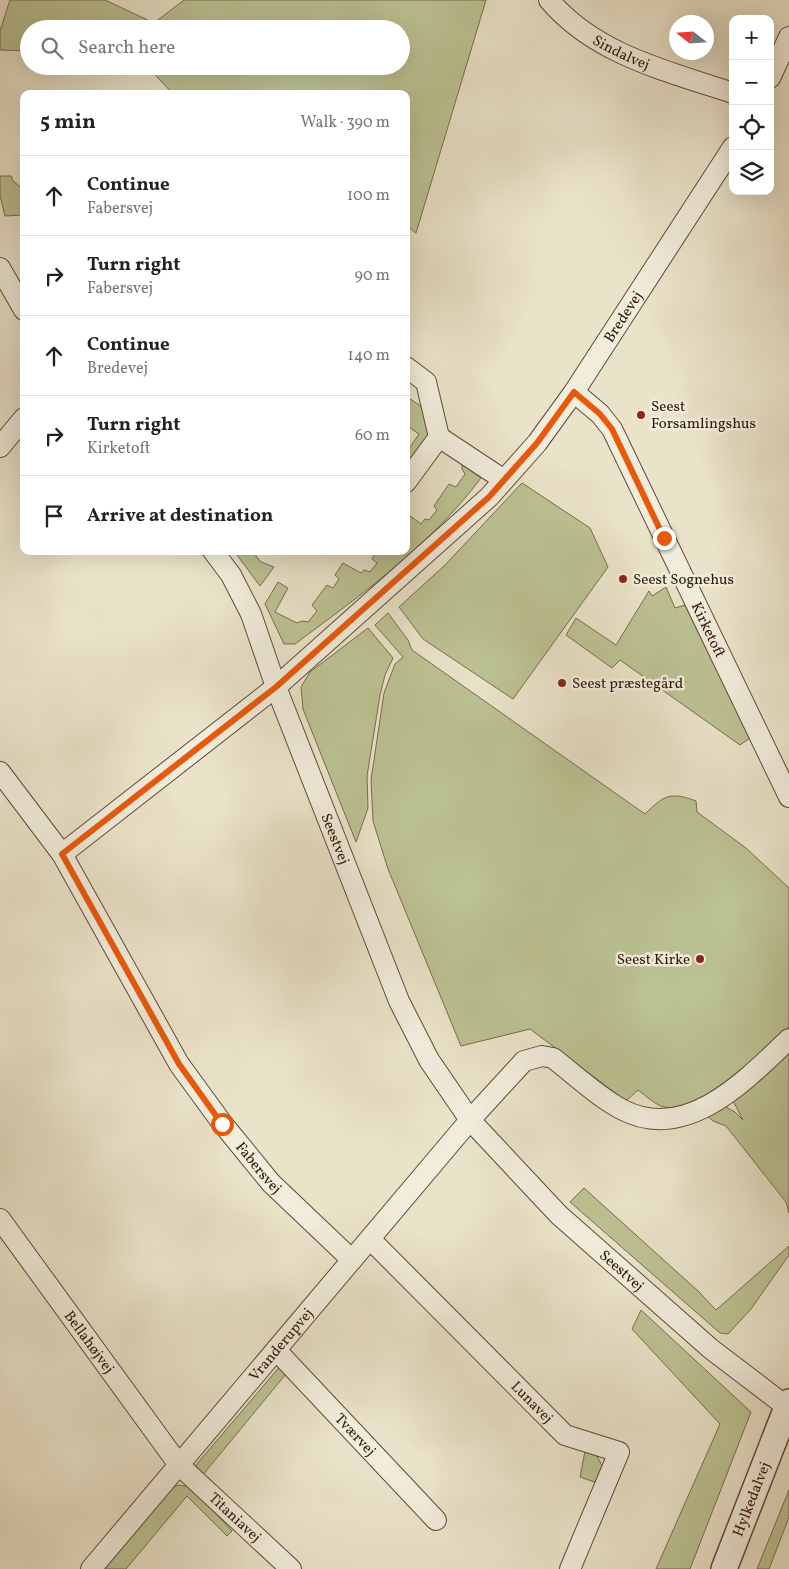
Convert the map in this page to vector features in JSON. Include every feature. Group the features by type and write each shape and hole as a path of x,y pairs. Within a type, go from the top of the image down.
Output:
{"street":[{"name":"Sindalvej","path":"549,0 586,34 622,55 729,92"},
{"path":"774,69 789,37"},
{"name":"Bredevej","path":"276,687 489,497 537,443 574,392 731,150"},
{"path":"2,279 20,304"},
{"path":"410,370 426,382 439,437 504,480"},
{"name":"Kirketoft","path":"574,392 600,414 612,429 789,797"},
{"path":"0,447 20,423"},
{"path":"410,477 439,437"},
{"name":"Seestvej","path":"216,555 231,575 251,614 276,687 399,1001 429,1060 470,1120 559,1215 711,1350 788,1404"},
{"path":"62,854 276,687"},
{"name":"Fabersvej","path":"0,772 62,854 179,1064 222,1124 271,1183 352,1260"},
{"path":"470,1120 524,1061 542,1056 553,1058 621,1110 651,1120 678,1118 708,1106 746,1081 789,1039"},
{"name":"Vranderupvej","path":"91,1569 470,1120"},
{"name":"Bellahøjvej","path":"0,1219 179,1465"},
{"name":"Lunavej","path":"370,1239 565,1435 619,1452 570,1569"},
{"name":"Tværvej","path":"276,1350 436,1520"},
{"name":"Hylkedalvej","path":"724,1569 788,1404"},
{"name":"Titaniavej","path":"179,1465 291,1569"}],"green space":[{"path":"10,0 105,0 148,20 20,20 20,51 0,50 0,31"},
{"path":"184,0 486,0 416,233 410,228 410,90 169,90 155,75 410,75 410,20 158,20"},
{"path":"0,176 11,176 13,181 20,187 20,215 5,216 0,195"},
{"path":"410,399 425,409 431,434 410,463 410,447 419,434 410,428"},
{"path":"462,464 481,478 440,526 410,553 410,516 421,524 425,519 429,520 437,510 434,506 449,484 456,487 465,474"},
{"path":"522,483 590,528 608,567 513,699 423,639 399,607 445,565"},
{"path":"237,555 255,555 261,562 274,567 260,586"},
{"path":"374,555 408,555 345,607 295,644 284,644 265,604 278,582 288,588 275,612 297,623 302,621 308,622 317,611 312,605 327,585 333,588 339,579 335,575 343,563 361,573 364,570 370,572 377,563 372,559"},
{"path":"666,587 675,608 685,605 750,738 740,745 620,660 612,668 566,635 576,618 616,645 649,591 652,596"},
{"path":"388,613 408,640 412,650 645,814 662,799 668,797 680,796 696,801 697,812 746,848 789,888 789,1027 730,1079 694,1101 678,1107 664,1107 638,1090 626,1101 530,1029 461,1046 388,869 373,821 371,780 384,693 395,664 403,657 375,625"},
{"path":"368,628 393,658 385,675 380,695 367,776 368,808 356,842 303,709 301,687 310,672"},
{"path":"789,1048 789,1213 786,1202 726,1126 713,1121 704,1113 724,1106 735,1112 743,1120 731,1097"},
{"path":"584,1188 698,1291 716,1310 789,1246 789,1255 751,1309 728,1334 720,1333 570,1202"},
{"path":"641,1310 751,1412 690,1569 656,1569 720,1424 632,1329"},
{"path":"282,1364 290,1369 202,1476 196,1465"},
{"path":"585,1451 597,1456 603,1468 597,1483 580,1477"},
{"path":"179,1485 191,1487 232,1531 227,1536 187,1496 126,1569 103,1569 171,1488"},
{"path":"789,1490 789,1517 769,1569 757,1569"}],"place":[{"name":"Seest Forsamlingshus","path":"641,415"},
{"name":"Seest Sognehus","path":"623,579"},
{"name":"Seest præstegård","path":"562,683"},
{"name":"Seest Kirke","path":"700,959"}],"route":[{"path":"222,1124 179,1064 62,854 276,687 489,497 537,443 574,392 600,414 612,429 664,538"}]}
